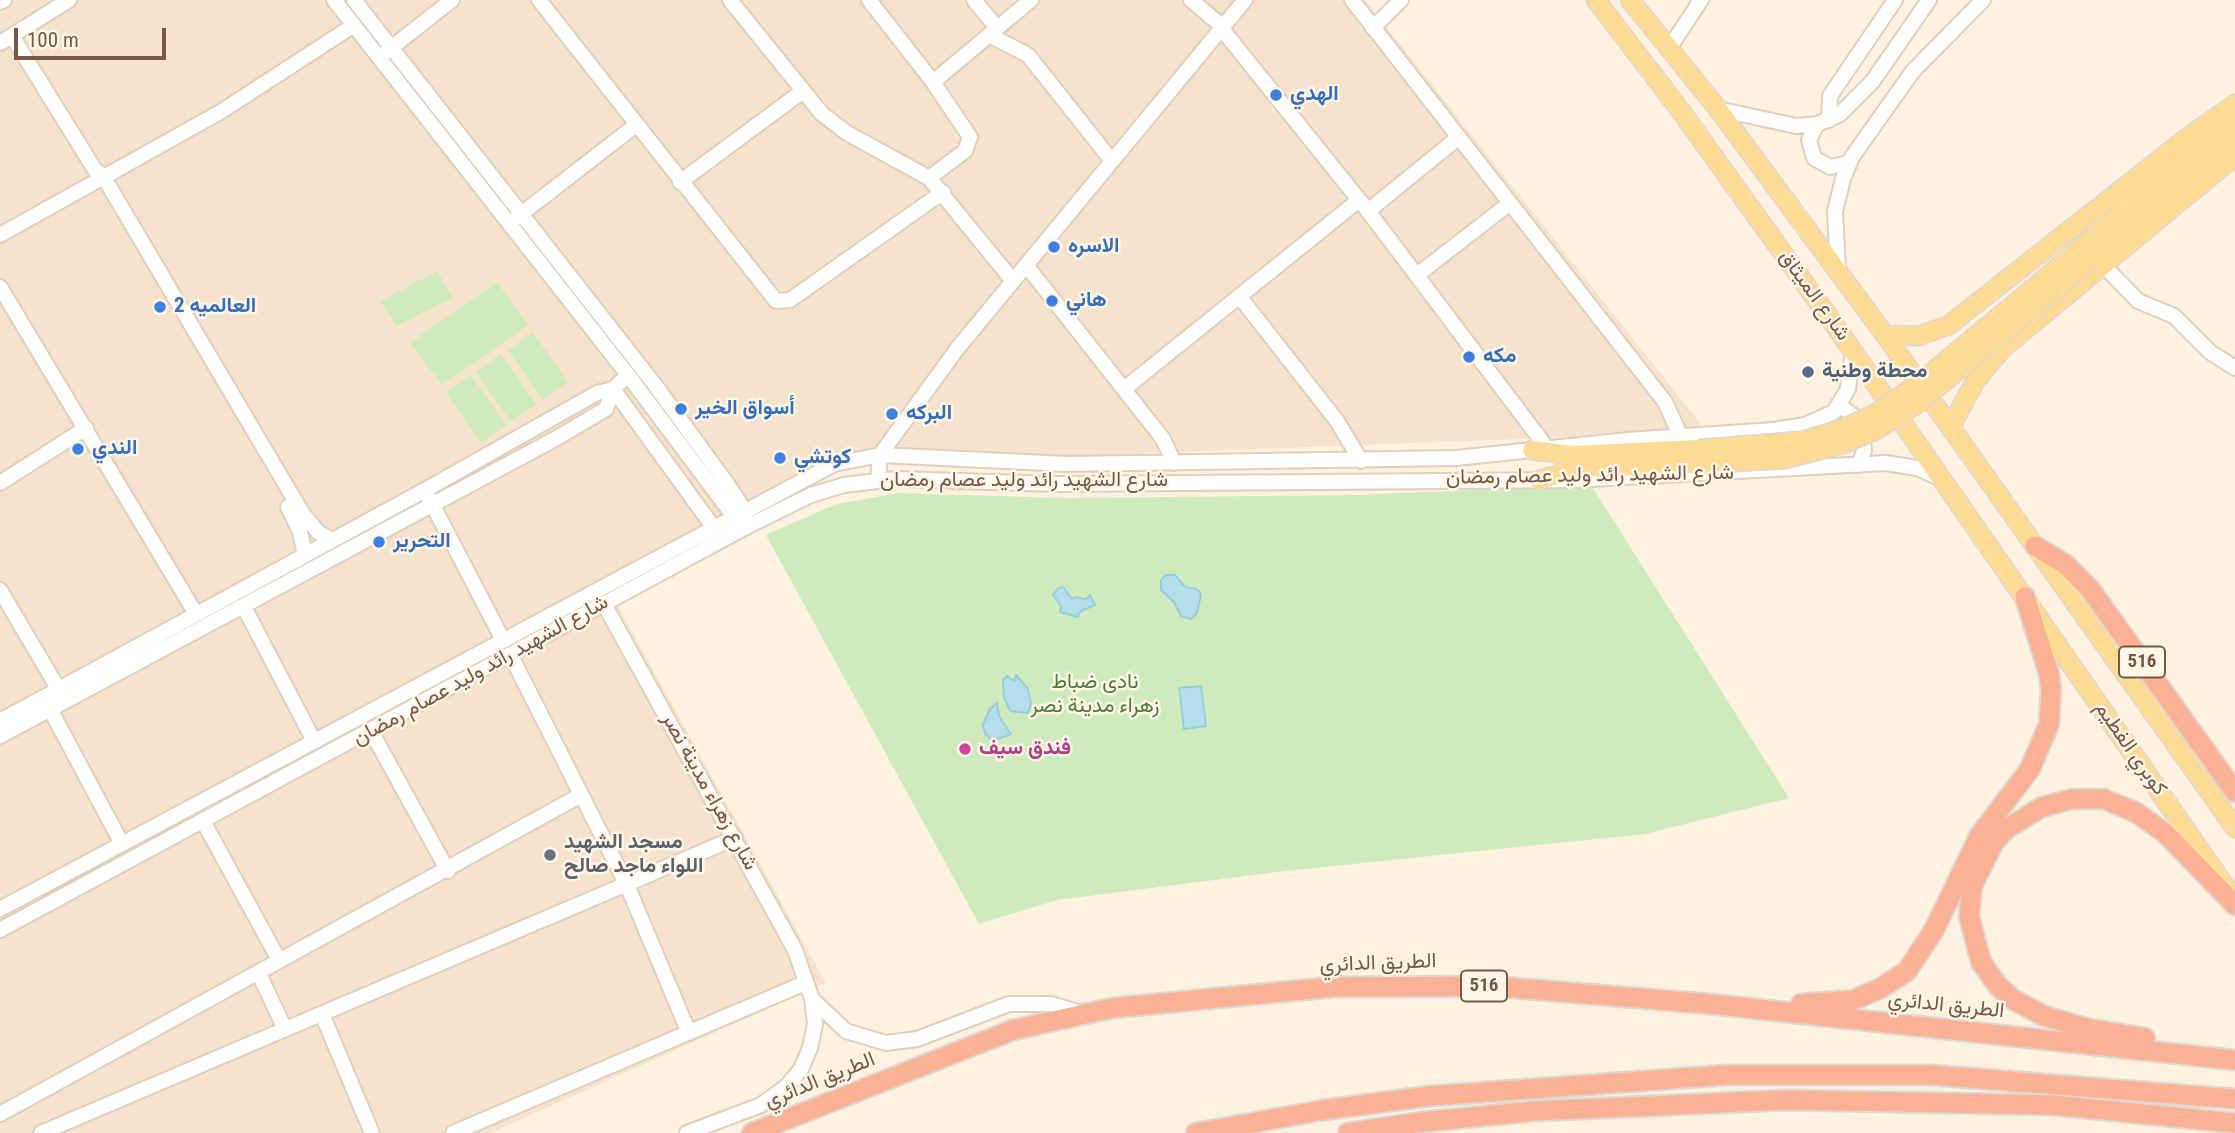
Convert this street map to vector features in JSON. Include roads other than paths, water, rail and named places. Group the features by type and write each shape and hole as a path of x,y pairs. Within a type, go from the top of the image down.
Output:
{"highway":[{"name":"516","path":"2035,546 2065,564 2095,596 2235,792"},
{"name":"516","path":"1710,1004 1817,1004 1853,1000 1888,985 1917,959 1968,854 2030,769 2049,724 2049,674 2025,597"},
{"name":"516","path":"2227,1059 2153,1039 2064,1023 2026,1008 1998,986 1981,962 1970,929 1969,903 1977,870 1994,842 2006,829 2042,807 2086,797 2113,802 2149,821 2235,903"},
{"name":"الطريق الدائري","path":"752,1133 1002,1034 1082,1013 1261,992 1416,984 1490,986 1710,1004 2227,1059"},
{"path":"1196,1133 1323,1110 1430,1096 1727,1075 1932,1075 2235,1099"},
{"path":"1348,1133 1422,1122 1535,1111 1787,1100 2053,1105 2235,1123"}],"main road":[{"name":"شارع الميثاق","path":"1596,0 1680,110 2025,597"},
{"name":"شارع الميثاق","path":"1630,0 1718,109 1838,270 2035,546"},
{"path":"1885,335 1919,336 1949,326 2192,134 2235,104"},
{"path":"1950,428 1984,369 2003,348 2092,257 2235,119"},
{"path":"2092,257 2235,136"},
{"path":"1539,480 1580,468 1699,457 1801,441 1839,430 1875,414 2235,156"},
{"path":"1949,326 1948,339 1957,358 1966,365 1984,369"},
{"path":"1540,449 1571,456 1699,457"},
{"name":"كوبري الفطيم","path":"2035,546 2235,828"},
{"name":"كوبري الفطيم","path":"2025,597 2235,903"}],"street":[{"path":"69,0 6,39 98,175 303,514 318,532 332,540"},
{"path":"334,0 628,375 649,390"},
{"path":"354,0 522,214 746,527"},
{"path":"379,57 452,0"},
{"path":"539,0 770,296 783,302 875,243 943,192"},
{"path":"730,0 834,125 929,177 1013,281"},
{"path":"869,0 933,82 970,137 965,151 929,177"},
{"path":"974,0 993,32 1028,55 1112,162"},
{"path":"933,82 1031,0"},
{"path":"1191,0 1222,27 1417,275 1540,449"},
{"path":"878,480 880,455 957,349 1245,0"},
{"path":"1352,0 1665,401 1681,437"},
{"path":"1373,28 1401,0"},
{"path":"1670,47 1701,0"},
{"path":"1849,163 1830,167 1814,158 1809,141 1823,122 1830,96 1895,0"},
{"path":"1718,109 1785,126 1823,122 1848,109 1872,82 1929,0"},
{"path":"1838,270 1835,211 1849,163 1913,71 1983,0"},
{"path":"0,235 98,175 151,152 222,110 354,25"},
{"path":"680,182 803,91"},
{"path":"510,224 636,125"},
{"path":"1124,389 1239,296 1459,137"},
{"path":"98,175 294,517 305,555"},
{"path":"1417,275 1510,203"},
{"path":"2092,257 2138,301 2174,316 2210,352 2235,368"},
{"path":"1026,265 1166,444 1174,463"},
{"path":"0,287 196,614"},
{"path":"1239,296 1337,421 1361,461"},
{"path":"1853,351 1851,381 1839,405 1855,417 1862,429 1865,444 1859,465"},
{"path":"0,720 425,491 597,393 613,389 628,375"},
{"path":"0,736 602,412 611,402 613,389"},
{"path":"613,389 714,528"},
{"name":"شارع الشهيد رائد وليد عصام رمضان","path":"0,909 827,467 880,455 1000,463 1456,458 1789,428 1825,418 1839,405"},
{"path":"0,483 86,428"},
{"path":"1313,461 1314,481"},
{"name":"شارع الشهيد رائد وليد عصام رمضان","path":"0,930 746,527 811,495 878,480 1058,484 1539,480 1698,476 1859,465 1907,466 1945,481"},
{"path":"425,491 503,640"},
{"path":"0,590 59,690"},
{"name":"شارع زهراء مدينة نصر","path":"604,604 795,950 812,999"},
{"path":"244,607 314,741"},
{"path":"511,656 627,886 689,1033"},
{"path":"50,709 122,844"},
{"path":"371,731 448,871"},
{"path":"0,1114 279,960 448,871 581,795"},
{"path":"203,821 279,960"},
{"path":"41,1133 735,838"},
{"path":"258,972 285,1029"},
{"path":"453,1133 805,983"},
{"path":"812,999 846,1031 886,1043 917,1039 1009,1004 1051,1004 1082,1013"},
{"path":"687,1133 761,1105 787,1086 801,1069 810,1048 814,1024 812,999"},
{"path":"321,1014 372,1133"}],"water":[{"path":"1166,575 1175,575 1185,587 1197,589 1201,594 1197,613 1191,619 1181,616 1174,602 1161,590 1161,580"},
{"path":"1063,587 1072,599 1086,599 1090,595 1095,605 1081,611 1077,617 1060,612 1061,606 1053,595 1058,588"},
{"path":"1016,675 1028,689 1031,704 1028,713 1010,711 1004,698 1003,680 1007,676 1014,681"},
{"path":"1201,686 1206,726 1184,729 1179,688"},
{"path":"997,703 999,716 1011,734 992,741 985,733 983,725 989,710"}],"place":[{"name":"الهدي","path":"1276,95"},
{"name":"الاسره","path":"1054,247"},
{"name":"هاني","path":"1052,301"},
{"name":"العالميه 2","path":"160,307"},
{"name":"مكه","path":"1469,357"},
{"name":"محطة وطنية","path":"1808,372"},
{"name":"أسواق الخير","path":"681,409"},
{"name":"البركه","path":"892,414"},
{"name":"الندي","path":"78,449"},
{"name":"كوتشي","path":"780,458"},
{"name":"التحرير","path":"379,542"},
{"name":"فندق سيف","path":"965,749"},
{"name":"مسجد الشهيد اللواء ماجد صالح","path":"550,855"}],"park label":[{"name":"نادى ضباط زهراء مدينة نصر","path":"1095,695"}]}
